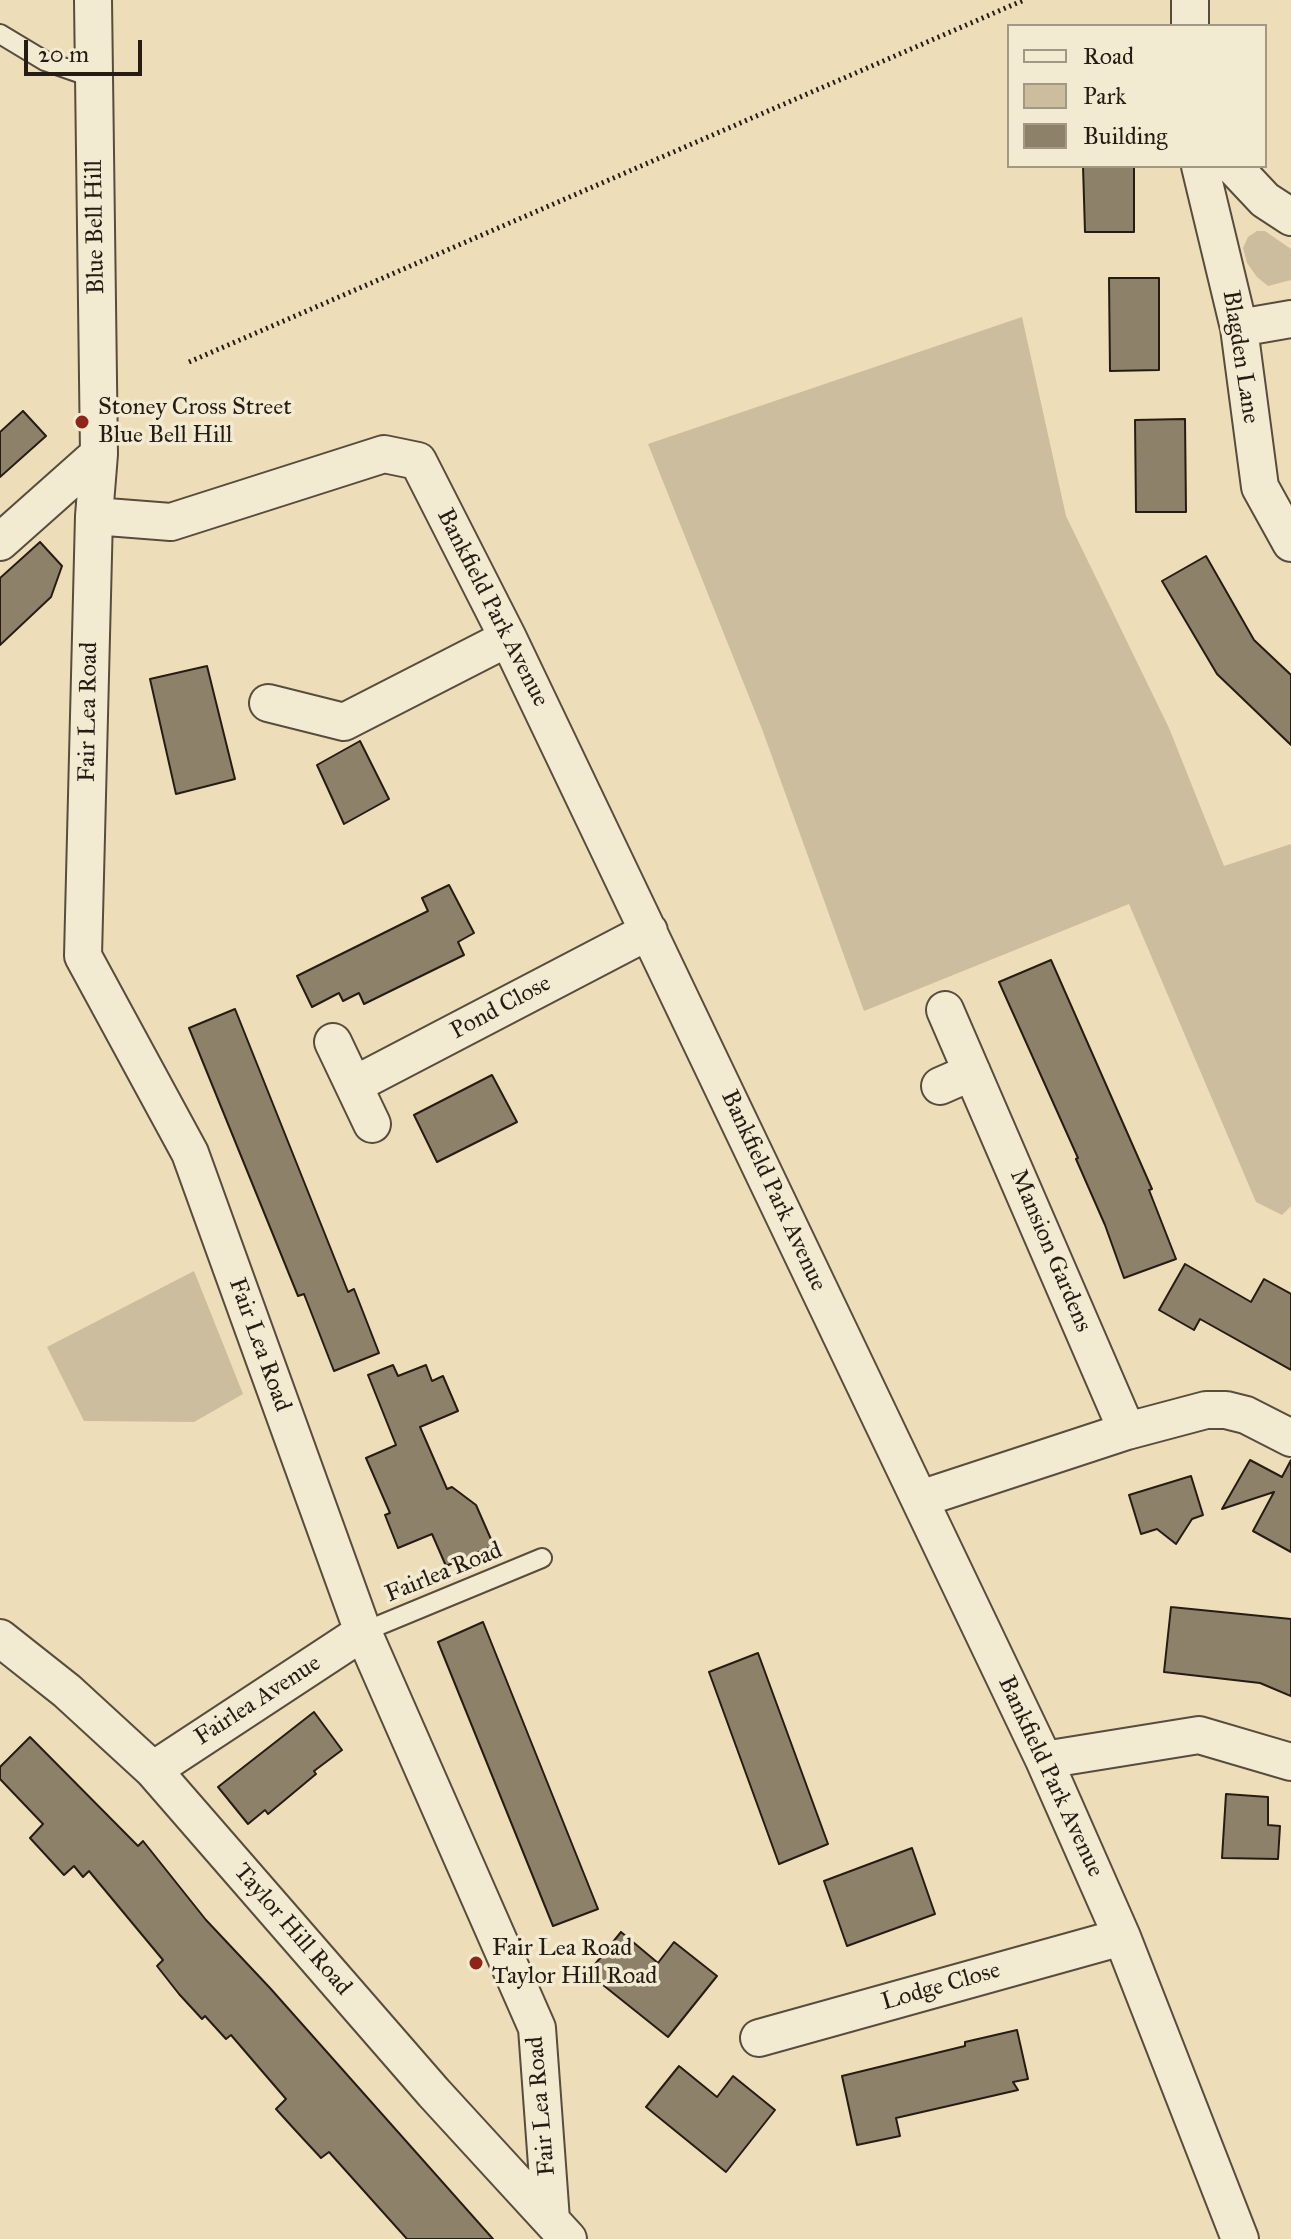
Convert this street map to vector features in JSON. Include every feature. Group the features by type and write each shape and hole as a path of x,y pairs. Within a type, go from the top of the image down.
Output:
{"street":[{"name":"Blue Bell Hill","path":"93,0 99,454"},
{"path":"1190,0 1190,24"},
{"name":"Blagden Lane","path":"1200,168 1239,328 1260,487 1291,543"},
{"path":"1235,168 1265,200 1291,217"},
{"path":"1239,328 1291,319"},
{"path":"0,542 99,454"},
{"name":"Fair Lea Road","path":"99,454 94,516 83,956 190,1153 363,1632 537,2028 560,2229"},
{"name":"Bankfield Park Avenue","path":"94,516 171,522 384,454 418,461 508,638 1044,1760 1122,1937 1240,2239"},
{"path":"268,703 344,722 508,638"},
{"name":"Pond Close","path":"354,1085 649,931"},
{"name":"Mansion Gardens","path":"945,1010 956,1079 1127,1431"},
{"path":"333,1042 372,1124"},
{"path":"920,1499 1127,1431 1206,1410 1226,1410 1246,1415 1291,1438"},
{"name":"Fairlea Avenue","path":"153,1770 363,1632"},
{"name":"Taylor Hill Road","path":"0,1638 67,1691 153,1770 434,2093 560,2229"},
{"path":"1044,1760 1199,1735 1291,1762"},
{"name":"Lodge Close","path":"759,2038 1122,1937"}],"lane":[{"path":"0,34 45,61 94,78"},
{"name":"Fairlea Road","path":"363,1632 542,1558"}],"path":[{"path":"189,362 1024,0"}],"green space":[{"path":"1257,231 1265,231 1291,249 1291,280 1268,286 1247,263 1243,248 1248,237"},
{"path":"1022,317 1066,516 1169,728 1224,866 1291,844 1291,1206 1282,1215 1256,1202 1129,904 864,1011 762,729 648,444"},
{"path":"194,1271 243,1394 194,1422 84,1421 47,1347"}],"building":[{"path":"1083,168 1134,168 1134,232 1085,232"},
{"path":"1109,278 1159,278 1159,370 1110,371"},
{"path":"23,411 46,436 0,477 0,432"},
{"path":"1185,419 1186,512 1136,512 1135,420"},
{"path":"40,542 62,566 51,597 0,645 0,578"},
{"path":"1206,556 1254,640 1291,675 1291,745 1217,674 1162,581"},
{"path":"207,666 235,779 176,794 150,679"},
{"path":"360,741 389,799 344,824 317,765"},
{"path":"449,885 474,933 458,942 464,955 364,1004 359,993 343,1001 339,993 312,1007 297,976 428,911 422,898"},
{"path":"1051,960 1152,1189 1149,1190 1176,1259 1124,1278 1078,1158 999,982"},
{"path":"235,1009 348,1292 354,1289 379,1353 334,1371 304,1294 298,1296 189,1028"},
{"path":"492,1075 517,1122 437,1162 414,1115"},
{"path":"1185,1264 1251,1302 1264,1279 1291,1294 1291,1370 1200,1319 1194,1330 1159,1310"},
{"path":"393,1365 398,1376 426,1365 432,1381 443,1376 458,1411 420,1427 447,1489 452,1487 476,1505 494,1546 446,1566 432,1534 398,1548 385,1515 390,1513 366,1458 396,1445 368,1375"},
{"path":"1250,1460 1282,1477 1291,1460 1291,1552 1253,1531 1274,1492 1222,1509"},
{"path":"1191,1476 1203,1515 1192,1519 1176,1544 1157,1529 1141,1534 1129,1495"},
{"path":"1171,1607 1291,1619 1291,1696 1260,1683 1164,1672"},
{"path":"483,1622 598,1909 553,1926 438,1642"},
{"path":"758,1653 828,1844 779,1864 709,1672"},
{"path":"314,1712 342,1750 314,1771 316,1774 268,1814 265,1810 248,1824 218,1787"},
{"path":"30,1737 138,1846 143,1841 206,1920 493,2239 407,2239 329,2152 321,2158 296,2131 276,2109 286,2099 231,2035 226,2039 179,1994 157,1966 163,1960 89,1871 83,1877 74,1866 64,1875 30,1838 43,1824 0,1779 0,1767"},
{"path":"1226,1794 1268,1797 1268,1825 1280,1826 1278,1859 1222,1858"},
{"path":"912,1848 935,1914 847,1946 824,1881"},
{"path":"621,1932 658,1963 674,1942 717,1976 668,2037 588,1973"},
{"path":"1017,2030 1028,2079 1013,2082 1018,2090 896,2118 900,2136 857,2145 842,2076"},
{"path":"679,2066 717,2097 733,2076 775,2110 726,2172 646,2107"}],"place":[{"name":"Stoney Cross Street Blue Bell Hill","path":"82,422"},
{"name":"Fair Lea Road Taylor Hill Road","path":"476,1963"}]}
